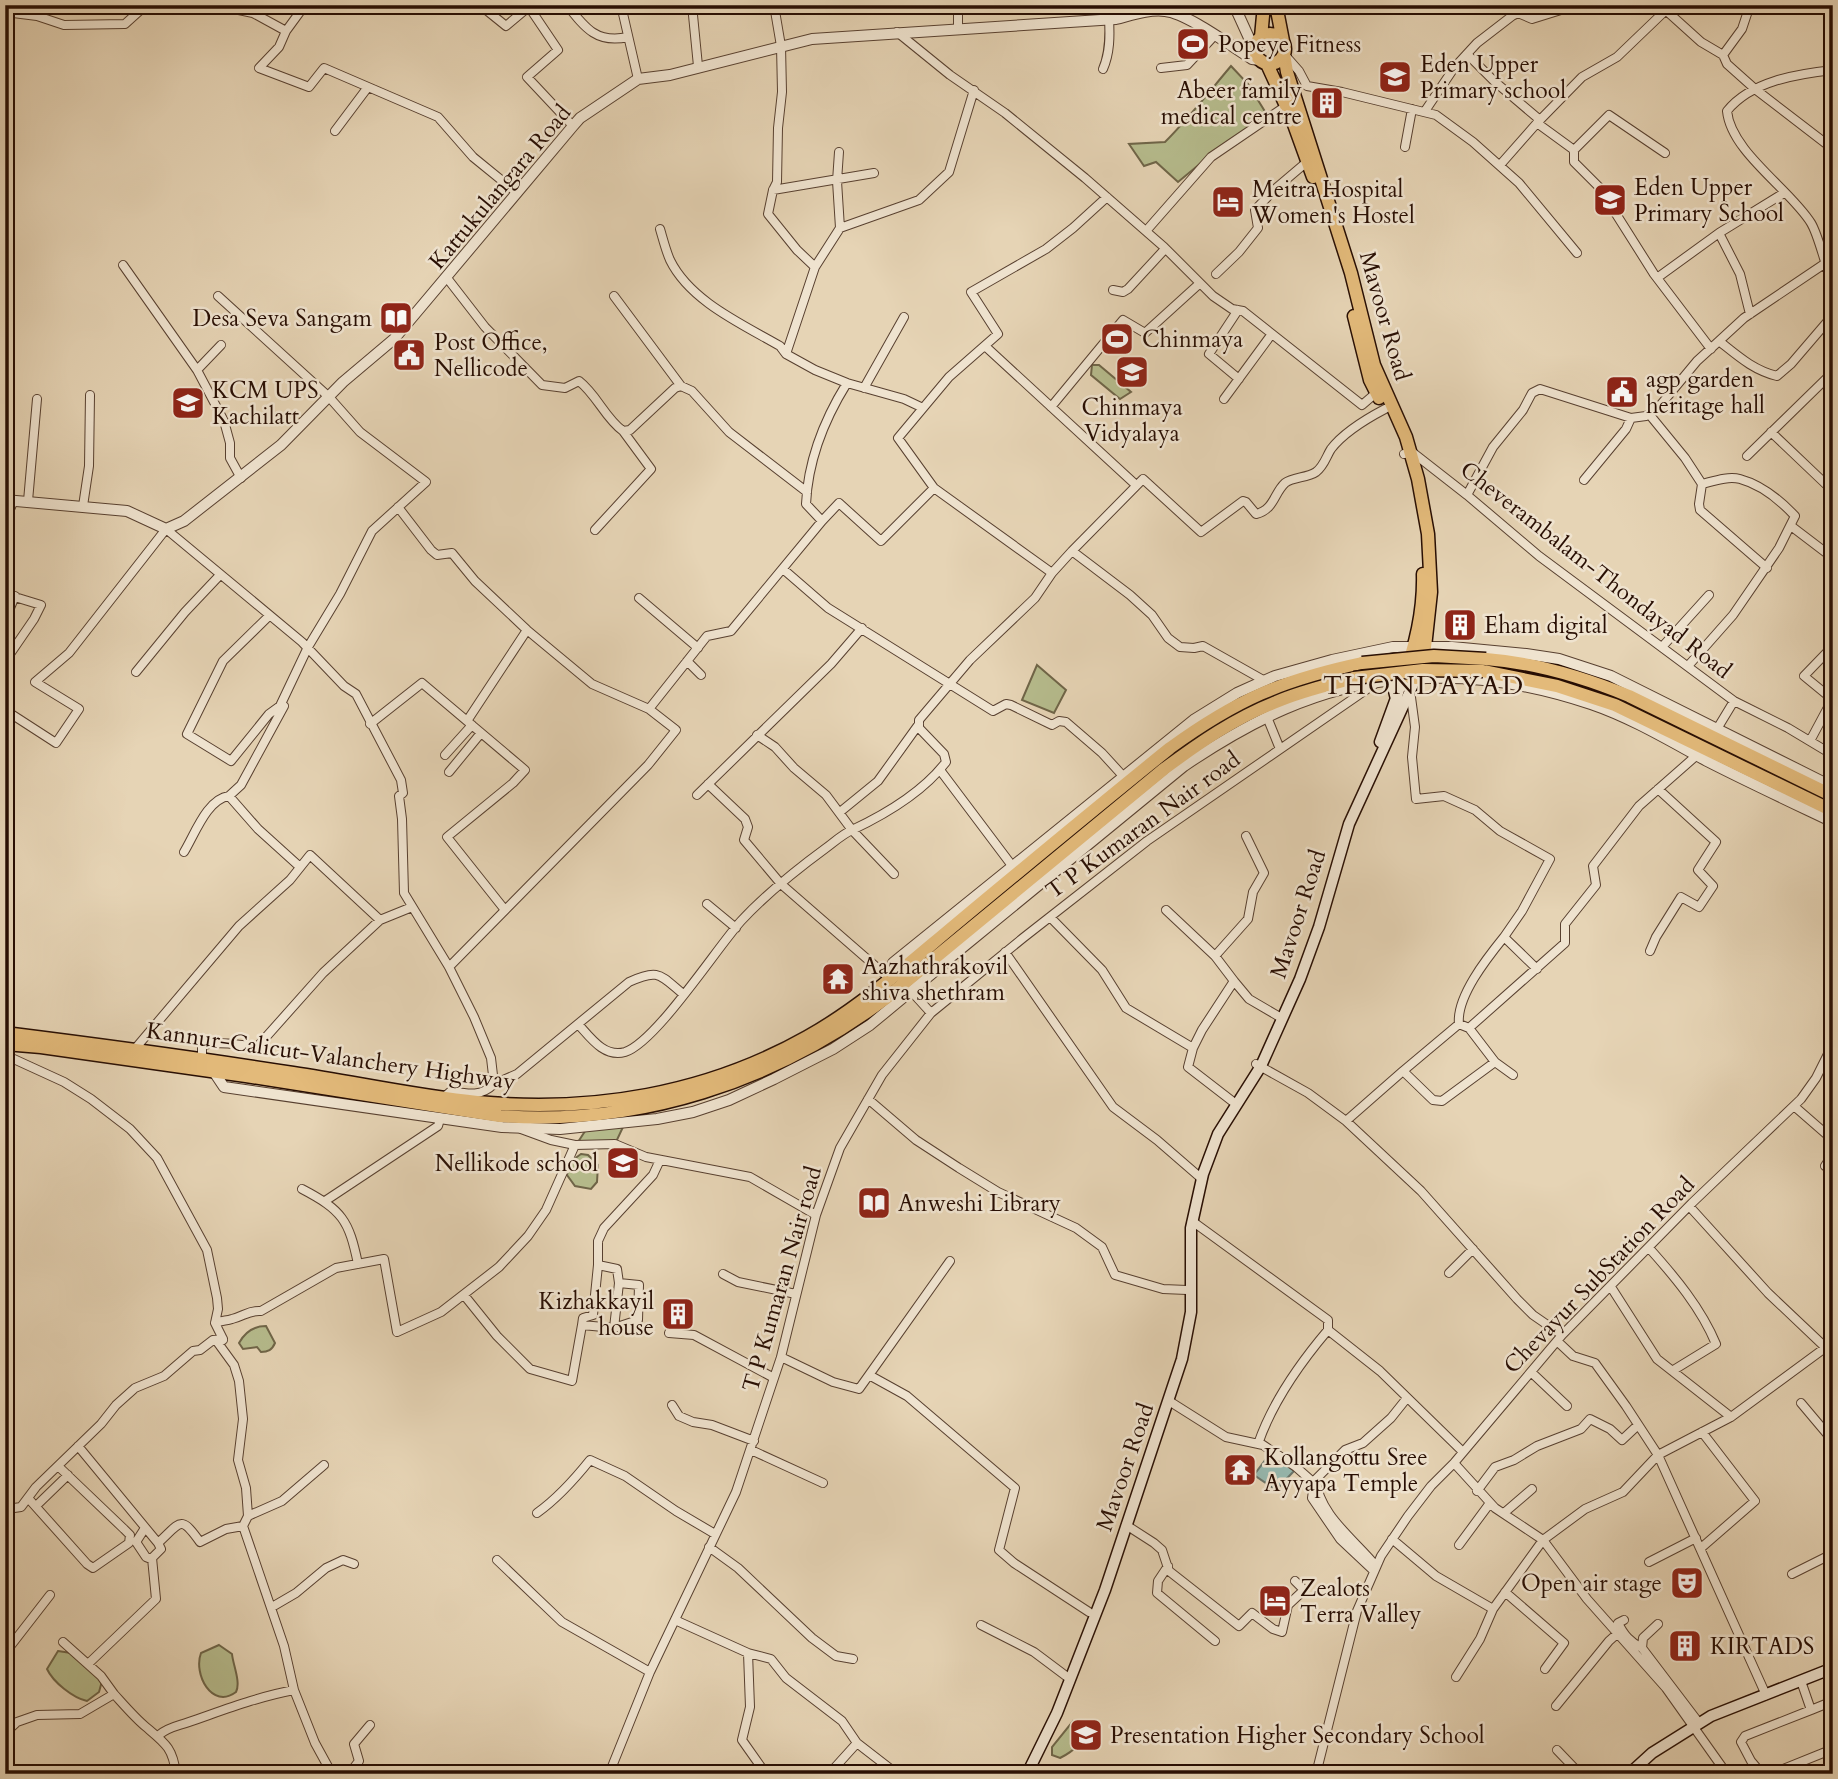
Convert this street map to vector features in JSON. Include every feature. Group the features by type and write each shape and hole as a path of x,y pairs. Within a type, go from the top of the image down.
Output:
{"main road":[{"name":"Mavoor Road","path":"1264,5 1258,42 1264,62 1286,106 1308,161 1333,240 1370,380 1408,453"},
{"name":"Mavoor Road","path":"1027,1774 1067,1688 1105,1590 1169,1401 1190,1326 1192,1220 1199,1178 1219,1133 1258,1065 1300,979 1357,804 1395,726 1421,647 1422,560 1408,453 1374,365 1351,273 1287,72 1276,5"},
{"path":"1258,42 1272,34 1284,47 1278,62 1264,62"},
{"name":"Kannur-Calicut-Valanchery Highway","path":"5,1032 202,1059 475,1102 589,1104 642,1097 692,1086 766,1058 837,1020 1129,780 1204,723 1279,684 1362,663 1434,656 1485,665 1557,686 1615,705 1779,791 1833,811"},
{"name":"Kannur-Calicut-Valanchery Highway","path":"5,1044 214,1072 500,1116 540,1119 626,1112 715,1090 801,1054 863,1015 1164,769 1202,741 1276,701 1354,678 1485,665 1538,666 1603,685 1629,696 1790,771 1833,796"},
{"path":"1384,681 1392,683 1396,699"},
{"name":"Mavoor Road","path":"1021,1774 1066,1676 1110,1562 1178,1357 1186,1325 1186,1228 1215,1129 1258,1065 1314,924 1345,821 1380,743 1396,699 1410,683"},
{"path":"1779,791 1790,771"},
{"path":"1629,1774 1652,1753 1711,1716 1833,1668"}],"street":[{"path":"5,12 37,16 64,25 125,24 146,5"},
{"path":"215,5 253,13 286,31"},
{"path":"305,5 286,31 279,47 259,68 309,87 324,68 438,117 472,157 516,192"},
{"path":"480,5 506,26 530,6 558,50 527,78 573,126"},
{"path":"567,5 596,35 617,40 628,37"},
{"path":"621,5 638,79"},
{"path":"692,5 698,66"},
{"path":"774,5 781,46 782,92 777,182 768,214 797,250 815,267"},
{"path":"958,5 958,27"},
{"path":"1234,5 1249,38 1258,42"},
{"path":"1521,5 1526,17"},
{"path":"1425,111 1454,68 1477,43 1512,16 1518,13 1532,19 1577,5"},
{"path":"1723,55 1742,29 1750,5"},
{"name":"Kattukulangara Road","path":"166,529 184,521 281,445 329,397 394,339 580,117 638,79 670,75 811,39 958,27 1109,19 1170,8 1252,59 1264,62"},
{"path":"1500,165 1582,78 1617,57 1663,8 1701,43 1723,55 1727,64 1755,89 1833,149"},
{"path":"1103,69 1110,39 1109,19"},
{"path":"897,32 1107,197 1166,249 1199,284 1232,309 1242,311 1362,405 1376,393"},
{"path":"1161,68 1187,65 1214,36"},
{"path":"1284,47 1307,86 1436,115 1500,165 1527,191 1577,253"},
{"path":"1467,54 1574,150"},
{"path":"1833,70 1810,73 1755,89 1727,111 1729,126 1811,224 1833,285"},
{"path":"335,131 368,87"},
{"path":"840,228 919,200 949,172 974,90"},
{"path":"1146,231 1211,157 1286,106"},
{"path":"1405,147 1412,109"},
{"path":"1665,153 1609,115 1574,150 1574,162 1599,187 1657,278 1711,349"},
{"path":"786,354 815,267 840,228 837,181 839,152"},
{"path":"1216,274 1239,252 1258,228 1255,210 1308,161"},
{"path":"773,190 874,173"},
{"path":"1657,278 1719,233 1784,194"},
{"path":"1052,573 934,488 898,438 949,377 999,334 971,292 1046,249 1107,197"},
{"path":"660,229 671,261 685,282 706,301 780,345 786,354 815,370 848,383 904,399 923,408"},
{"path":"1719,233 1740,274 1750,314"},
{"path":"1113,290 1124,292 1128,289 1166,249"},
{"path":"1467,495 1493,447 1523,410 1532,393 1540,388 1631,418 1649,414 1658,408 1719,341 1750,314 1833,258"},
{"path":"123,265 197,370 224,421 230,443 230,458 241,478"},
{"path":"447,278 485,327 542,385 565,388 579,382 588,389 652,469 595,530"},
{"path":"1051,407 1123,320 1145,333 1199,284"},
{"path":"218,296 329,397 360,432 426,482 372,531 281,706 268,714 231,761 187,734 223,661 269,616"},
{"path":"614,296 681,386 692,391 729,432 807,492"},
{"path":"1238,310 1209,354 1239,379"},
{"path":"1719,341 1763,373 1777,376 1791,364 1833,314"},
{"path":"864,388 904,317"},
{"path":"1224,400 1271,335"},
{"path":"197,370 221,345"},
{"path":"985,346 1136,485"},
{"path":"1747,456 1833,372"},
{"path":"822,521 806,504 807,492 819,439 829,415 848,383"},
{"path":"623,431 630,430 675,388 681,386"},
{"path":"83,506 90,456 90,394"},
{"path":"28,501 37,399"},
{"path":"841,813 878,781 919,720 970,660 1035,598 1052,573 1143,479 1201,532 1243,501 1247,502 1256,514 1268,508 1286,482 1314,473 1341,439 1385,410"},
{"path":"1649,414 1685,458 1702,484 1700,510 1767,568"},
{"path":"1584,480 1626,429 1631,418"},
{"path":"1771,432 1833,491"},
{"name":"Cheverambalam-Thondayad Road","path":"1408,453 1467,495 1539,556 1734,701 1833,755"},
{"path":"1688,666 1733,615 1767,568 1795,516 1770,493 1740,479 1702,484"},
{"path":"649,709 707,636 730,631 838,503 881,541 934,488"},
{"path":"5,521 10,500 127,511 166,529 309,648 356,694 401,780 403,793 399,800 404,892 449,967 488,1049 495,1071 494,1084"},
{"path":"398,508 431,550 437,555 452,553 475,581 527,630 592,684 649,709 676,730 648,765 449,967"},
{"path":"1791,526 1833,558"},
{"path":"5,710 56,743 79,709 34,682 69,653 166,529"},
{"path":"1072,551 1130,595 1152,615 1168,638 1180,647 1203,646 1265,681"},
{"path":"783,569 828,607 951,682 993,711 1006,704 1052,725 1059,720 1066,722 1102,753 1123,776"},
{"path":"136,672 220,575"},
{"path":"5,620 10,595 41,605 10,654"},
{"path":"1662,647 1709,595"},
{"path":"639,598 698,648"},
{"path":"697,795 831,664 862,628"},
{"path":"445,755 469,723 527,630"},
{"path":"1810,741 1833,698 1804,676 1833,646"},
{"path":"708,784 746,819 748,827 744,840 781,884 889,978 893,963 1195,719 1237,693 1265,681 1332,660 1393,647 1526,654 1559,659 1611,676 1717,729 1790,771 1833,787"},
{"path":"184,852 212,804 229,796 242,785 284,705 309,648"},
{"path":"687,660 701,675"},
{"path":"214,1072 224,1087 519,1128 560,1129 657,1119 693,1112 729,1100 833,1049 870,1025 1184,766 1224,739 1317,695 1384,681 1410,683 1466,678 1540,690 1593,705 1779,791 1833,821"},
{"name":"T P Kumaran Nair road","path":"609,1774 650,1672 736,1492 781,1357 816,1215 840,1148 882,1075 931,1013 1005,952 1147,841 1384,681"},
{"path":"370,724 422,683 525,770 447,837 505,910"},
{"path":"1410,683 1415,727 1412,757 1416,799 1444,796 1475,810 1500,831 1550,859 1522,911 1484,961 1458,1011 1459,1024"},
{"path":"1717,729 1734,701"},
{"path":"1267,717 1280,749"},
{"path":"578,1024 597,1045 609,1052 623,1053 633,1048 657,1027 736,928 781,884 801,866 852,830 874,821 940,770 946,762 944,754 925,736 919,723"},
{"path":"449,772 481,733"},
{"path":"757,735 775,747 794,768 826,795 852,830 894,874"},
{"path":"1469,1028 1565,943 1565,924 1596,885 1593,866 1639,806 1697,755"},
{"path":"940,770 1010,863"},
{"path":"1650,951 1681,897 1699,907 1713,886 1698,870 1716,842 1658,789"},
{"path":"229,796 258,829 300,867"},
{"path":"1215,956 1248,919 1253,892 1264,873 1246,836"},
{"path":"134,1049 239,926 290,880 310,855 380,920"},
{"path":"707,904 736,928"},
{"path":"202,1059 202,1046 213,1042 233,1046 258,1046 323,973 380,920 412,907"},
{"path":"1166,910 1215,956 1249,999 1278,1016"},
{"path":"1050,917 1101,970 1126,1008 1193,1048"},
{"path":"1504,937 1537,968"},
{"path":"1005,952 1113,1107 1157,1140 1199,1178"},
{"path":"930,962 946,961"},
{"path":"444,1097 451,1091 475,1095 517,1074 629,982 647,974 660,975 683,994"},
{"path":"1232,1101 1188,1067 1202,1030 1234,981"},
{"path":"911,991 931,1013"},
{"path":"1459,1024 1469,1028 1495,1062 1513,1075"},
{"path":"1346,1121 1459,1024"},
{"name":"Chevayur SubStation Road","path":"1316,1774 1353,1625 1374,1568 1392,1539 1431,1486 1454,1463 1559,1338 1794,1106 1816,1078 1833,1045"},
{"path":"5,1055 64,1082 91,1099 130,1129 158,1158 207,1250 218,1298 215,1323 223,1339"},
{"path":"1403,1072 1433,1100 1441,1101 1495,1062"},
{"path":"1258,1065 1308,1093 1346,1121 1421,1191 1573,1356 1595,1363 1658,1455 1766,1695"},
{"path":"868,1099 916,1140 948,1161 998,1192 1076,1228 1102,1247 1115,1275 1163,1289 1187,1290"},
{"path":"1794,1106 1833,1140"},
{"path":"325,1201 438,1126 440,1119"},
{"path":"519,1128 551,1140 575,1145 615,1144 646,1157 750,1177 816,1215"},
{"path":"215,1323 251,1310 261,1311 337,1268 384,1259 397,1332 441,1312 499,1267 528,1236 546,1210 575,1145"},
{"path":"1833,1154 1825,1166 1833,1171"},
{"path":"464,1295 497,1336 530,1369 572,1381 583,1318 593,1315 598,1241 604,1228 653,1175 660,1160"},
{"path":"302,1189 325,1201 343,1218 352,1233 358,1264"},
{"path":"1456,1677 1480,1640 1493,1609 1543,1540 1585,1509 1623,1493 1658,1455 1731,1417 1829,1345 1768,1293 1690,1206"},
{"path":"1192,1220 1328,1320 1328,1330 1303,1362 1274,1408 1264,1425 1258,1444"},
{"path":"1649,1248 1678,1281 1716,1344 1672,1371"},
{"path":"1450,1273 1473,1249"},
{"path":"781,1357 833,1382 859,1389 950,1261"},
{"path":"598,1265 617,1269 619,1283 614,1328"},
{"path":"723,1274 738,1282 796,1294"},
{"path":"582,1325 614,1328 638,1320 639,1285 619,1283"},
{"path":"1611,1287 1657,1359 1731,1417"},
{"path":"1328,1330 1380,1371 1463,1452"},
{"path":"669,1333 694,1335 774,1378"},
{"path":"5,1503 19,1508 36,1487 135,1388 164,1376 193,1351 200,1350 213,1340 223,1339"},
{"path":"159,1543 183,1523 189,1526 200,1542 226,1529 243,1525 248,1516 246,1488 238,1461 243,1419 242,1402 234,1365 219,1343 223,1339"},
{"path":"1531,1372 1567,1406"},
{"path":"869,1375 907,1396 1015,1488 999,1550 1014,1563 1089,1612"},
{"path":"1374,1568 1363,1549 1344,1533 1330,1513 1317,1492 1317,1479 1345,1450 1363,1443 1391,1418 1407,1398"},
{"path":"1169,1401 1226,1437 1258,1444 1278,1454 1314,1483 1312,1498 1340,1539 1374,1568"},
{"path":"1801,1403 1833,1441"},
{"path":"672,1405 679,1416 754,1441"},
{"path":"1477,1490 1495,1468 1514,1461 1537,1446 1581,1429 1590,1419 1610,1429 1622,1440 1639,1424"},
{"path":"1701,1548 1755,1501 1702,1432"},
{"path":"78,1446 159,1543 161,1549 152,1558"},
{"path":"751,1450 823,1483"},
{"path":"537,1513 570,1486 590,1460 625,1476 715,1534"},
{"path":"1454,1463 1490,1503 1543,1540 1587,1599 1696,1726"},
{"path":"248,1516 282,1501 324,1465"},
{"path":"28,1498 87,1564 93,1567 129,1543 130,1535 58,1466"},
{"path":"36,1506 68,1475"},
{"path":"1504,1513 1532,1489"},
{"path":"1459,1545 1490,1503"},
{"path":"243,1525 272,1607 294,1690 314,1743 332,1774"},
{"path":"1126,1525 1162,1550 1170,1571 1182,1583 1239,1626 1252,1614 1282,1632 1288,1605 1304,1590 1295,1581"},
{"path":"145,1528 136,1542 146,1557 152,1558"},
{"path":"1649,1562 1696,1538"},
{"path":"1392,1539 1436,1576 1493,1609"},
{"path":"709,1547 738,1568 812,1638 836,1656 853,1659"},
{"path":"1791,1574 1832,1554 1833,1556"},
{"path":"88,1664 156,1599 152,1558"},
{"path":"272,1607 326,1568 343,1560 354,1564"},
{"path":"497,1560 562,1622 650,1672"},
{"path":"1168,1566 1158,1581 1157,1593 1215,1641"},
{"path":"1505,1592 1564,1643 1545,1669"},
{"path":"5,1653 50,1595"},
{"path":"675,1620 748,1653 771,1659 786,1678 842,1721 856,1743 897,1774"},
{"path":"1624,1620 1618,1623 1621,1629 1630,1641 1642,1648 1727,1774"},
{"path":"1642,1648 1643,1638 1658,1624"},
{"path":"981,1625 1034,1652 1066,1676"},
{"path":"1556,1706 1618,1633"},
{"path":"62,1642 110,1685 114,1694 147,1728 159,1735 174,1759 176,1774"},
{"path":"748,1653 750,1707 742,1740 766,1774"},
{"path":"1801,1681 1811,1710"},
{"path":"159,1735 175,1725 222,1709 262,1696 294,1690"},
{"path":"5,1733 17,1722 37,1715 80,1714 114,1694"},
{"path":"1762,1774 1741,1742 1745,1736 1833,1700"},
{"path":"349,1774 359,1761 354,1744 370,1725"},
{"path":"829,1774 856,1743"},
{"path":"1771,1774 1833,1749"},
{"path":"1558,1750 1580,1774"}],"green space":[{"path":"1231,66 1248,84 1269,118 1207,158 1178,182 1156,162 1144,166 1129,144 1165,142"},
{"path":"1092,365 1099,365 1131,392 1120,399 1091,375"},
{"path":"1037,665 1066,690 1054,713 1022,700"},
{"path":"591,1122 623,1127 616,1142 578,1142"},
{"path":"581,1154 588,1155 598,1165 597,1182 591,1189 575,1186 567,1175 570,1162"},
{"path":"266,1326 275,1343 271,1349 261,1352 257,1347 243,1349 239,1343 250,1330"},
{"path":"219,1645 232,1654 237,1678 236,1692 227,1696 212,1693 202,1679 200,1670 201,1653"},
{"path":"58,1651 71,1653 102,1681 99,1692 87,1701 76,1697 59,1684 47,1669"},
{"path":"1073,1721 1084,1728 1079,1743 1060,1758 1052,1755 1052,1747"}],"water":[{"path":"1272,1451 1294,1471 1276,1490 1254,1475"}],"place":[{"name":"Popeye Fitness","path":"1193,44"},
{"name":"Eden Upper Primary school","path":"1395,77"},
{"name":"Abeer family medical centre","path":"1327,103"},
{"name":"Eden Upper Primary School","path":"1610,200"},
{"name":"Meitra Hospital Women's Hostel","path":"1228,202"},
{"name":"Desa Seva Sangam","path":"396,318"},
{"name":"Chinmaya","path":"1117,339"},
{"name":"Post Office, Nellicode","path":"409,355"},
{"name":"Chinmaya Vidyalaya","path":"1132,372"},
{"name":"agp garden heritage hall","path":"1622,392"},
{"name":"KCM UPS Kachilatt","path":"188,403"},
{"name":"Eham digital","path":"1460,625"},
{"name":"Aazhathrakovil shiva shethram","path":"838,979"},
{"name":"Nellikode school","path":"623,1163"},
{"name":"Anweshi Library","path":"874,1203"},
{"name":"Kizhakkayil house","path":"678,1314"},
{"name":"Kollangottu Sree Ayyapa Temple","path":"1240,1470"},
{"name":"Open air stage","path":"1687,1583"},
{"name":"Zealots Terra Valley","path":"1275,1601"},
{"name":"KIRTADS","path":"1685,1646"},
{"name":"Presentation Higher Secondary School","path":"1086,1735"}],"district":[{"name":"THONDAYAD","path":"1424,685"}]}
